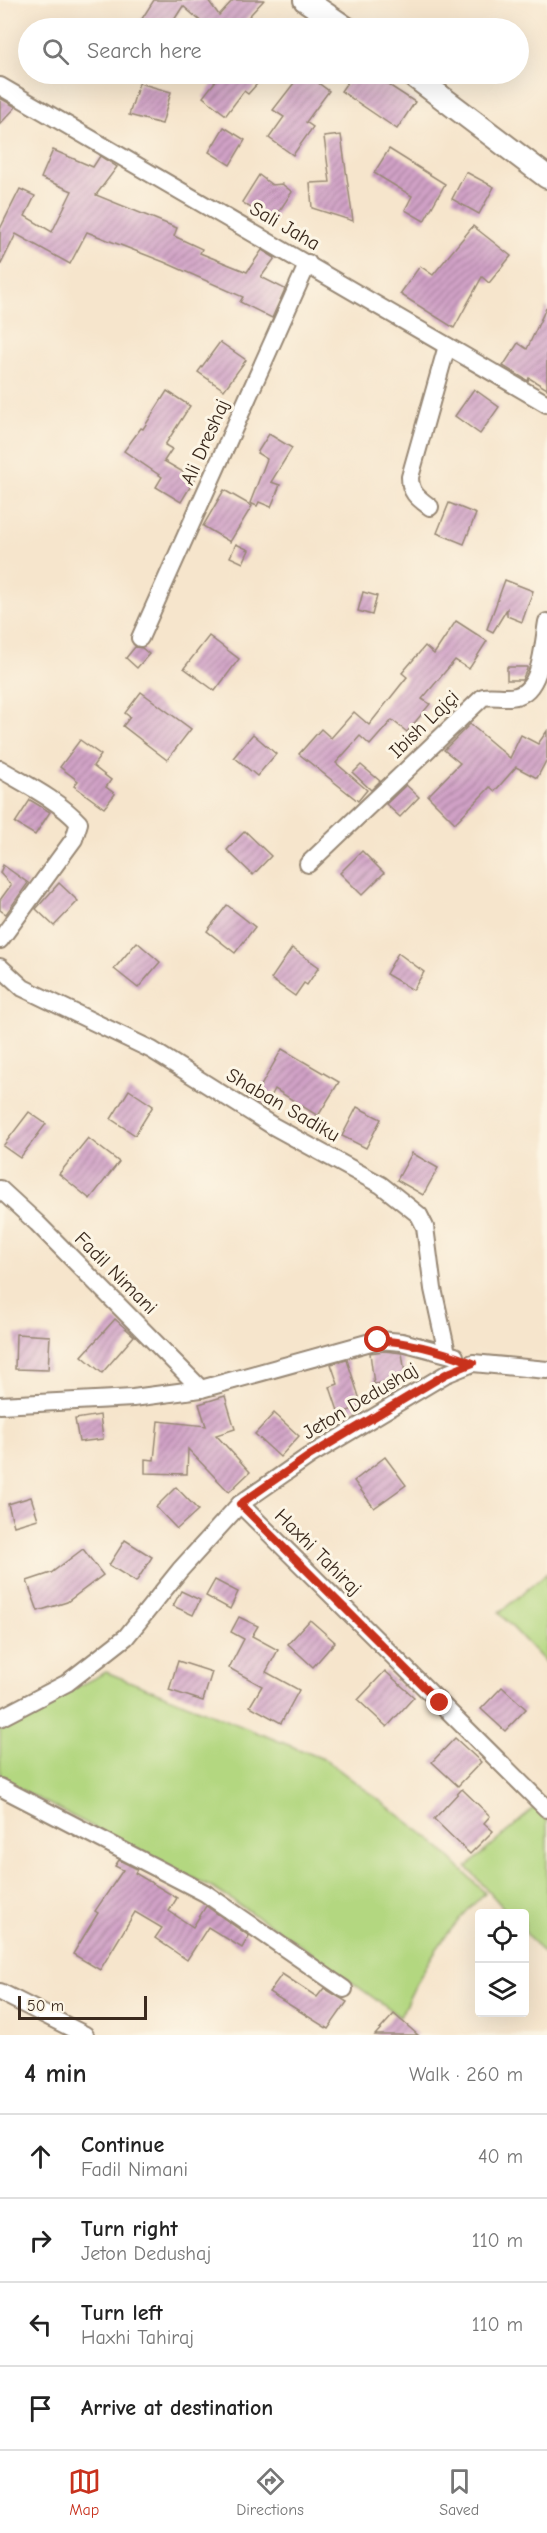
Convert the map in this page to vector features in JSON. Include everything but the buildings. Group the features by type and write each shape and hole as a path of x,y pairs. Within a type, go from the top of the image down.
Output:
{"street":[{"path":"305,0 331,18"},
{"path":"424,84 547,177"},
{"name":"Sali Jaha","path":"0,86 547,404"},
{"name":"Ali Dreshaj","path":"140,638 308,263"},
{"path":"430,507 414,495 410,487 410,477 447,346"},
{"name":"Ibish Lajçi","path":"308,864 483,697 492,695 515,697 525,692 535,682 547,622"},
{"path":"0,769 43,795 80,823 74,839 0,940"},
{"name":"Shaban Sadiku","path":"0,967 23,988 152,1050 273,1126 381,1185 419,1215 424,1227 433,1289 447,1353"},
{"name":"Fadil Nimani","path":"0,1189 37,1223 201,1389"},
{"path":"0,1405 133,1398 201,1389 378,1340 402,1341 447,1353 473,1363"},
{"name":"Jeton Dedushaj","path":"240,1504 309,1456 446,1374 473,1363 547,1370"},
{"path":"0,1718 67,1683 126,1637 180,1570 240,1504"},
{"name":"Haxhi Tahiraj","path":"240,1504 547,1809"},
{"path":"0,1787 205,1893 344,1989"},
{"path":"0,1992 85,2035"}],"green space":[{"path":"547,1573 547,1664 499,1613"},
{"path":"106,1672 326,1760 432,1840 485,1893 458,1921 436,1950 400,2017 292,1939 216,1890 0,1779 0,1726"},
{"path":"547,1797 547,1950 543,1953 529,1937 529,1909 504,1909 467,1867"}],"route":[{"path":"378,1340 402,1341 447,1353 473,1363 446,1374 309,1456 240,1504 440,1703"}]}
